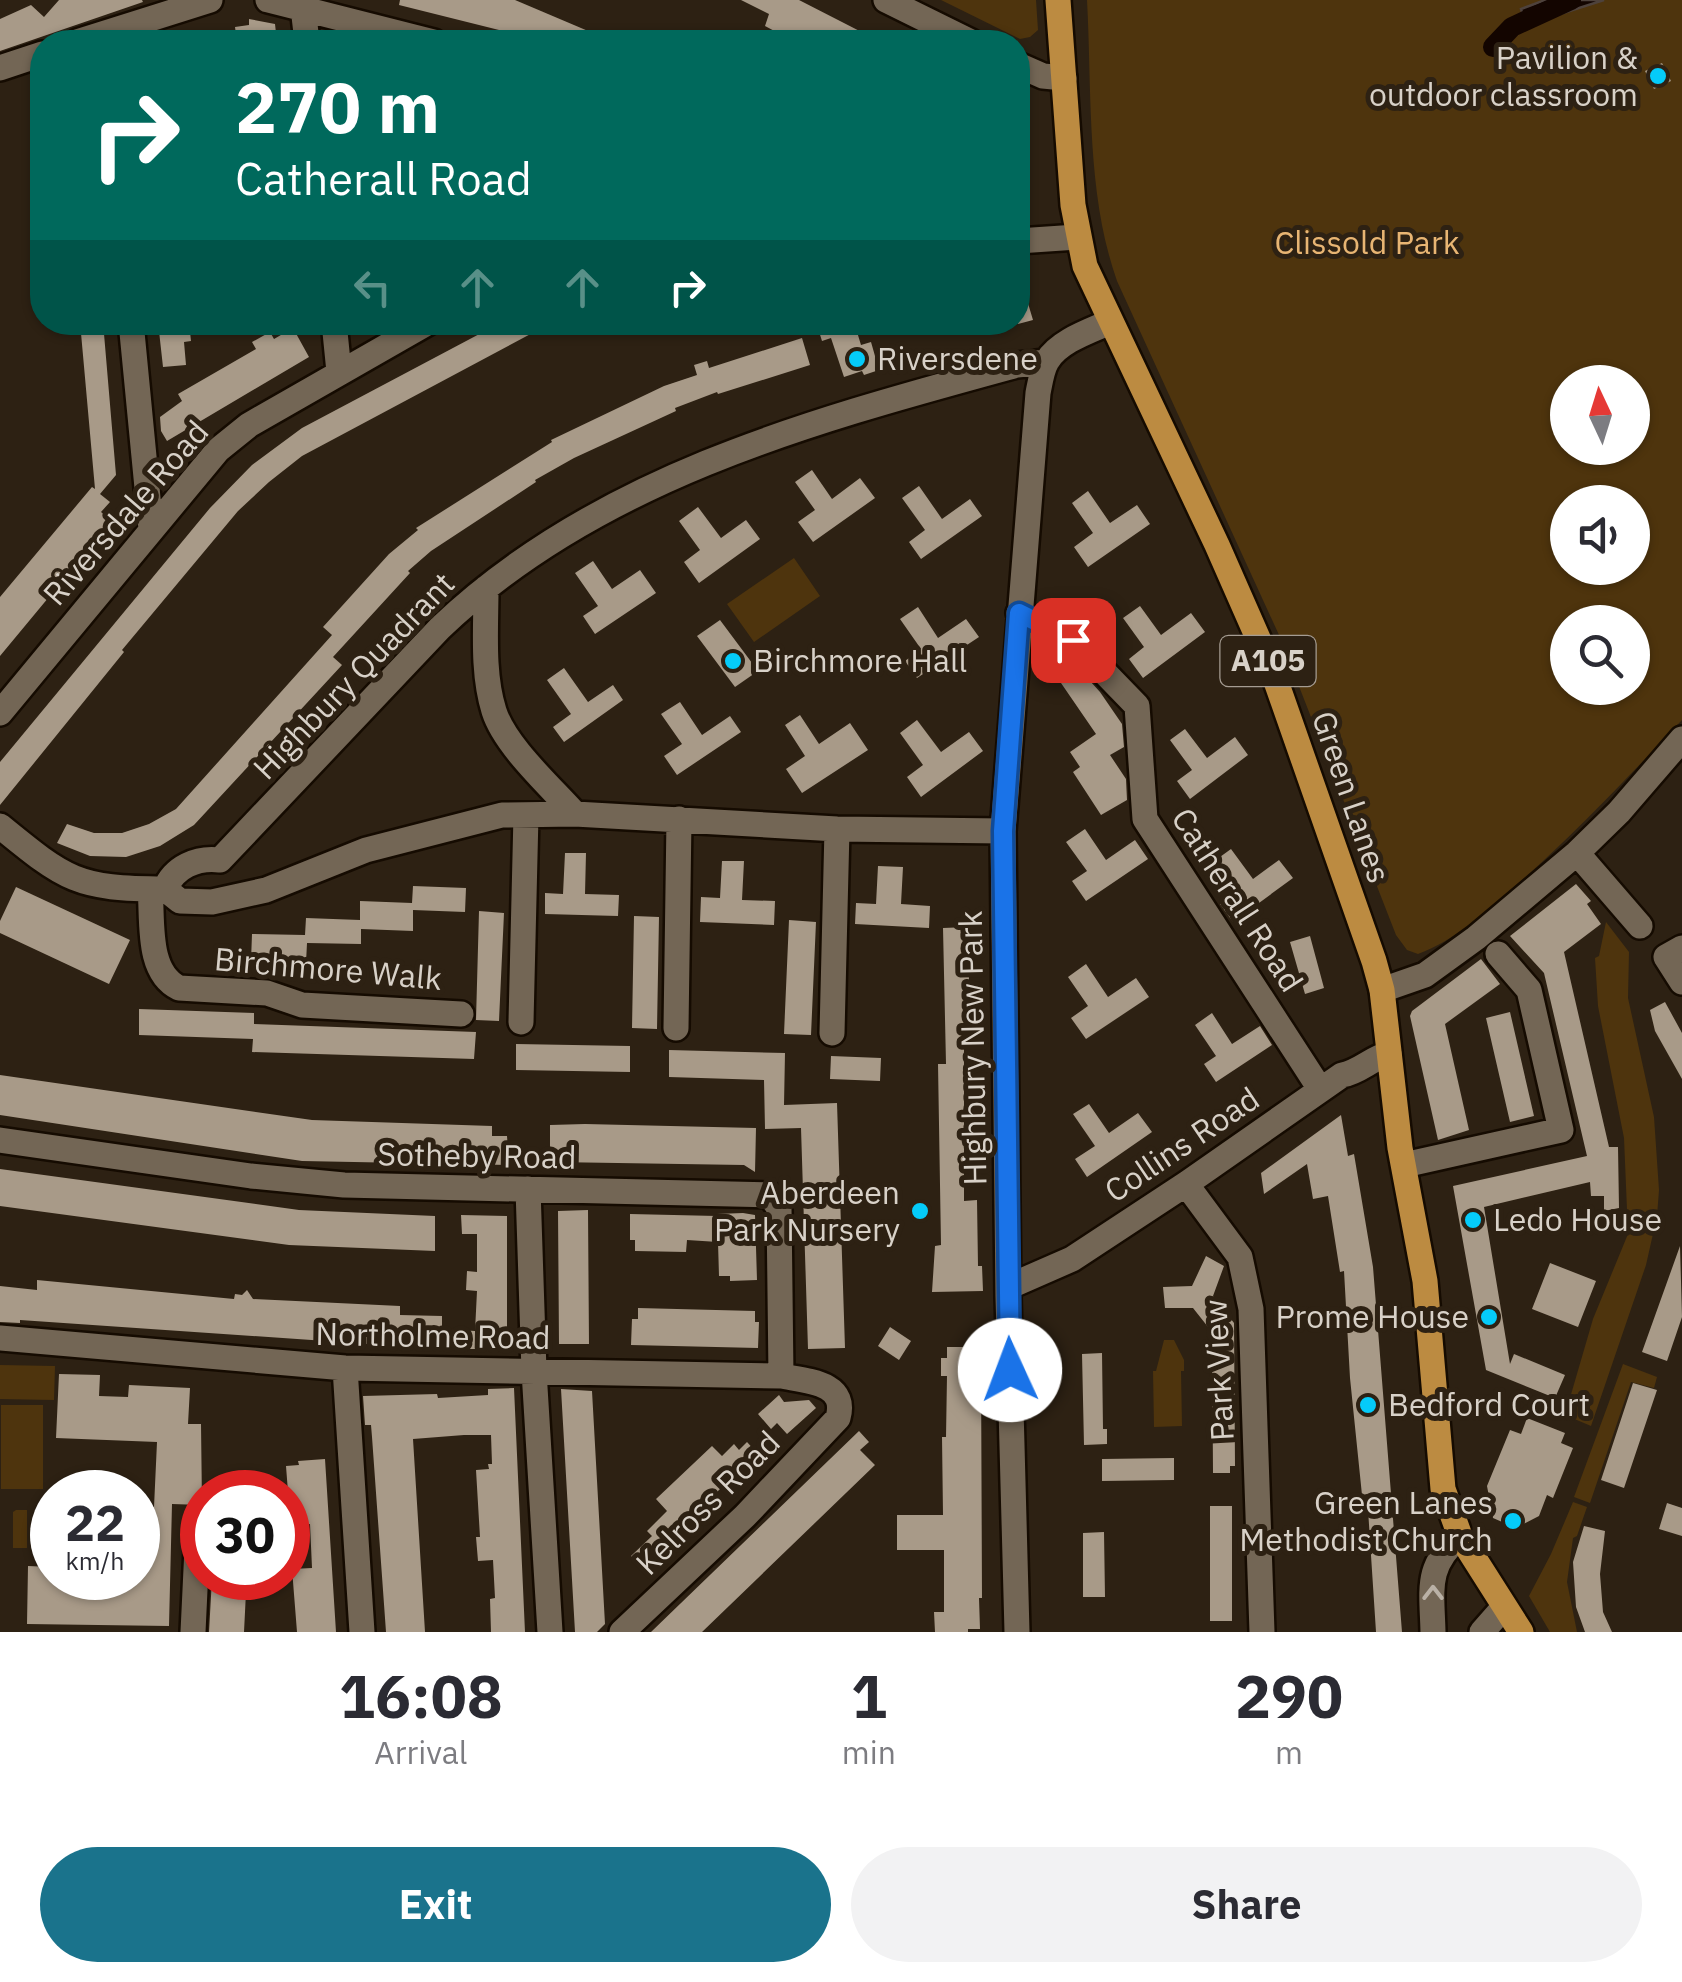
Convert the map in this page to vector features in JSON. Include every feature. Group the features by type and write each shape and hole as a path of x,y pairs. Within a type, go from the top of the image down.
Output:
{"main road":[{"name":"Green Lanes","path":"1058,0 1077,237 1091,284 1217,545 1272,670 1382,990 1404,1164 1427,1294 1443,1489 1460,1536 1521,1632"}],"street":[{"path":"119,30 164,6 210,0"},
{"path":"271,0 388,30"},
{"path":"886,0 947,30"},
{"path":"303,8 305,30"},
{"path":"0,68 30,58"},
{"path":"1030,70 1064,78"},
{"path":"1030,237 1077,237"},
{"path":"1046,362 1077,337 1110,322"},
{"path":"132,335 150,529"},
{"path":"335,335 339,372"},
{"name":"Riversdale Road","path":"0,713 150,529 234,436 406,335"},
{"name":"Highbury Quadrant","path":"157,889 176,872 201,860 220,860 440,628 540,546 669,478 739,450 832,417 1017,364 1046,362"},
{"name":"Highbury New Park","path":"1017,1632 1003,831 1038,393 1046,362"},
{"path":"486,588 487,668 495,714 534,768 575,814"},
{"name":"Catherall Road","path":"1019,613 1073,640 1137,706 1144,818 1320,1089"},
{"path":"1382,990 1408,982 1437,966 1577,853 1619,812 1682,739"},
{"path":"0,826 71,879 99,886 157,889 191,904 266,890 330,862 502,815 575,814 837,829 1003,831"},
{"path":"521,1022 526,815"},
{"path":"676,1028 679,819"},
{"path":"832,1033 837,829"},
{"path":"1577,853 1640,926"},
{"path":"220,860 230,873 230,890 224,898"},
{"name":"Birchmore Walk","path":"157,889 159,969 171,984 180,988 267,993 302,1006 460,1014"},
{"path":"1674,952 1682,982"},
{"path":"1404,1164 1562,1130 1529,990 1498,954"},
{"name":"Collins Road","path":"1008,1287 1072,1259 1320,1089 1369,1060 1389,1054"},
{"name":"Sotheby Road","path":"0,1140 290,1181 764,1194 774,1198 779,1208 781,1376"},
{"name":"Park View","path":"1186,1184 1240,1257 1247,1282 1262,1632"},
{"path":"528,1189 534,1371 550,1632"},
{"name":"Northolme Road","path":"0,1338 345,1368 781,1376 822,1383 838,1396 842,1406 838,1418"},
{"path":"345,1368 362,1632"},
{"name":"Kelross Road","path":"622,1632 744,1516 838,1418"},
{"path":"1433,1632 1434,1568 1460,1536"},
{"path":"193,1632 195,1600"},
{"path":"1482,1632 1504,1607"}],"green space":[{"path":"941,0 1036,0 1038,30 1030,37 1030,30 1002,30"},
{"name":"Clissold Park","path":"1087,0 1682,0 1682,720 1502,898 1457,934 1418,954 1407,950 1396,935 1279,635 1117,281 1100,213"},
{"path":"794,558 820,596 754,642 727,604"},
{"path":"1606,922 1629,952 1628,998 1654,1117 1659,1190 1646,1265 1591,1426 1565,1415 1593,1319 1628,1234 1624,1138 1598,1006 1595,958 1599,956"},
{"path":"1164,1340 1174,1340 1184,1360 1182,1426 1154,1427 1153,1371"},
{"path":"1623,1364 1657,1377 1654,1388 1631,1382 1590,1503 1574,1497"},
{"path":"0,1365 55,1366 54,1400 0,1399"},
{"path":"1,1405 43,1405 43,1470 30,1470 30,1489 1,1489"},
{"path":"1573,1502 1587,1507 1573,1538 1567,1582 1577,1632 1550,1632 1529,1596"},
{"path":"16,1510 27,1510 27,1548 13,1548"}],"shaded area":[{"path":"1545,0 1604,0 1526,25 1521,9"}],"building":[{"path":"59,0 143,2 61,30 30,30 30,41 0,51 0,19 31,5 44,17"},
{"path":"400,0 515,0 586,30 499,30 399,5"},
{"path":"741,0 799,0 858,30 772,30 765,26 769,14"},
{"path":"249,19 275,24 276,30 235,30 249,25"},
{"path":"1662,63 1671,81 1654,89 1645,71"},
{"path":"81,335 104,335 116,475 100,494 110,502 101,512 112,521 0,656 0,597 92,487 95,489"},
{"path":"159,335 190,335 191,341 184,342 186,365 163,367"},
{"path":"265,335 274,339 297,335 309,357 167,441 160,417 182,401 178,394 256,349 252,342"},
{"path":"477,335 529,335 302,456 269,482 238,511 122,650 0,805 0,762 210,508 252,465 302,428"},
{"name":"Riversdene","path":"820,335 858,335 861,345 871,342 879,370 844,377 831,338 822,341"},
{"path":"802,338 810,365 675,408 676,411 535,480 431,551 408,571 333,657 342,665 194,825 160,846 126,857 90,856 57,843 67,824 94,833 122,833 176,809 332,635 323,627 416,528 551,440 664,386 697,375 694,365 707,361 709,368"},
{"path":"812,470 832,499 860,478 875,498 813,542 798,522 815,510 795,482"},
{"path":"919,486 942,519 970,499 982,516 921,559 909,542 925,530 902,498"},
{"path":"1088,491 1110,523 1137,505 1150,524 1088,567 1074,547 1093,533 1072,503"},
{"path":"698,507 721,538 746,520 760,539 699,583 684,562 700,550 679,521"},
{"path":"593,561 612,589 640,570 656,593 595,634 583,616 598,606 575,573"},
{"path":"1140,606 1161,635 1191,613 1205,632 1143,678 1129,659 1144,647 1123,618"},
{"path":"918,607 938,638 966,619 979,637 917,678 905,661 921,649 900,619"},
{"name":"Birchmore Hall","path":"720,620 758,671 735,687 697,636"},
{"path":"564,668 588,702 613,685 623,700 564,742 553,727 571,714 547,680"},
{"path":"1080,670 1122,724 1124,747 1110,755 1126,779 1127,800 1101,815 1073,772 1080,767 1070,752 1096,734 1061,683"},
{"path":"680,702 702,735 730,716 741,732 677,775 664,756 682,744 661,714"},
{"path":"800,715 819,744 850,723 868,750 802,793 786,769 805,756 785,725"},
{"path":"917,720 941,752 969,732 983,751 921,797 907,777 923,765 900,733"},
{"path":"1185,729 1207,758 1235,737 1248,755 1190,799 1177,781 1192,770 1170,740"},
{"path":"1085,829 1106,860 1135,840 1148,859 1086,901 1072,881 1087,871 1066,842"},
{"path":"1231,849 1253,879 1279,860 1293,878 1233,922 1220,904 1236,893 1213,862"},
{"path":"565,853 586,853 585,894 619,895 618,916 545,914 545,893 563,894"},
{"path":"722,861 744,861 742,900 775,901 774,925 700,922 701,897 720,898"},
{"path":"878,866 903,867 901,904 930,906 929,928 855,924 856,903 876,904"},
{"path":"1576,884 1591,901 1587,904 1601,924 1564,952 1609,1147 1618,1147 1619,1208 1604,1211 1604,1196 1591,1196 1590,1182 1484,1207 1510,1364 1514,1354 1565,1375 1555,1398 1486,1370 1453,1186 1587,1156 1544,973 1510,936"},
{"path":"413,886 466,888 465,912 413,910 413,931 361,929 361,944 307,943 306,963 251,961 252,934 305,935 306,918 360,920 360,901 412,903"},
{"path":"16,887 130,940 109,984 0,933 0,921"},
{"path":"479,911 504,913 499,1021 476,1020"},
{"path":"634,916 659,917 657,1029 632,1028"},
{"path":"789,920 816,922 811,1035 784,1034"},
{"path":"968,927 970,1038 964,1038 964,1201 977,1200 978,1266 982,1266 983,1291 932,1292 935,1246 941,1245 938,1064 946,1064 943,928"},
{"path":"1310,936 1324,988 1305,994 1290,942"},
{"path":"1481,959 1500,984 1445,1024 1469,1130 1438,1140 1410,1016"},
{"path":"1086,964 1108,997 1136,978 1149,997 1086,1039 1071,1018 1088,1006 1068,977"},
{"path":"1665,1002 1682,1033 1682,1079 1655,1031 1650,1010"},
{"path":"139,1009 254,1013 254,1024 476,1032 474,1059 252,1052 253,1039 139,1035"},
{"path":"1510,1012 1534,1116 1510,1122 1486,1018"},
{"path":"1212,1013 1232,1044 1260,1026 1272,1045 1216,1082 1204,1064 1216,1056 1195,1025"},
{"path":"516,1044 630,1046 630,1072 516,1070"},
{"path":"669,1050 785,1053 784,1105 837,1103 845,1348 808,1349 801,1128 765,1129 764,1080 669,1077"},
{"path":"831,1056 881,1058 880,1081 830,1079"},
{"path":"0,1075 312,1120 492,1126 492,1136 507,1136 509,1165 302,1161 0,1115"},
{"path":"1089,1104 1109,1133 1138,1113 1152,1132 1087,1177 1075,1159 1095,1146 1073,1114"},
{"path":"1341,1115 1348,1156 1354,1154 1373,1267 1402,1632 1376,1632 1367,1494 1362,1495 1350,1378 1344,1271 1340,1272 1328,1196 1313,1199 1307,1164 1264,1194 1261,1173"},
{"path":"550,1125 756,1128 755,1172 744,1165 554,1162"},
{"path":"0,1169 299,1210 435,1216 435,1251 289,1245 0,1206"},
{"path":"588,1210 589,1344 559,1344 558,1211"},
{"path":"630,1214 755,1215 757,1280 730,1281 730,1276 719,1276 718,1242 687,1240 686,1252 635,1251 635,1240 630,1240"},
{"path":"461,1215 507,1216 507,1349 441,1349 20,1320 0,1322 0,1286 37,1290 37,1280 234,1299 235,1294 242,1295 247,1290 253,1299 400,1306 400,1315 442,1316 442,1329 475,1331 477,1291 466,1290 467,1271 477,1272 477,1234 462,1234"},
{"path":"1680,1246 1682,1317 1667,1361 1642,1352"},
{"path":"1206,1256 1224,1266 1213,1296 1234,1323 1235,1466 1230,1466 1230,1473 1213,1473 1212,1332 1193,1308 1165,1308 1163,1287 1192,1286"},
{"path":"1550,1263 1596,1281 1578,1327 1532,1309"},
{"path":"638,1308 755,1311 755,1322 759,1322 758,1348 631,1345 632,1319 638,1319"},
{"path":"890,1327 911,1341 899,1360 878,1346"},
{"path":"947,1347 970,1347 970,1357 981,1358 982,1598 980,1629 968,1632 935,1632 934,1612 944,1612 944,1550 897,1550 897,1515 943,1515 942,1437 946,1437 947,1376 941,1376 941,1358 947,1358"},
{"path":"1102,1353 1103,1429 1107,1429 1107,1444 1084,1445 1082,1354"},
{"path":"59,1374 100,1375 99,1396 128,1397 129,1385 190,1388 188,1424 201,1424 202,1470 180,1470 180,1504 172,1504 169,1626 27,1624 28,1566 30,1600 160,1600 157,1442 56,1438"},
{"path":"1633,1383 1657,1390 1624,1488 1601,1480"},
{"path":"514,1388 525,1632 491,1632 490,1599 495,1598 493,1560 478,1561 476,1470 489,1469 488,1464 492,1464 491,1435 464,1435 413,1439 425,1632 386,1632 371,1425 365,1425 363,1396 437,1394 438,1398 488,1395 488,1389"},
{"path":"561,1389 592,1391 605,1624 597,1632 575,1632"},
{"path":"779,1395 784,1402 809,1400 816,1408 787,1434 777,1423 771,1429 758,1414"},
{"path":"1527,1418 1565,1433 1561,1443 1573,1448 1553,1498 1547,1495 1539,1516 1516,1528 1493,1518 1487,1486 1510,1430 1521,1434"},
{"path":"859,1431 869,1442 860,1450 875,1465 702,1632 651,1632"},
{"path":"747,1442 757,1453 641,1566 631,1556 652,1536 647,1531 667,1511 656,1499 712,1446 722,1456 734,1444 739,1450"},
{"path":"1174,1458 1174,1480 1102,1481 1102,1459"},
{"path":"325,1459 336,1632 297,1632 294,1600 310,1600 312,1568 310,1470 286,1470 286,1466 299,1465 298,1461"},
{"path":"1667,1503 1682,1508 1682,1536 1659,1529"},
{"path":"1210,1506 1232,1506 1232,1621 1210,1621"},
{"path":"1584,1526 1605,1531 1600,1574 1603,1612 1612,1632 1585,1632 1576,1607 1573,1562"},
{"path":"1104,1532 1105,1597 1083,1597 1083,1533"},
{"path":"211,1600 246,1600 244,1632 209,1632"}],"waterway":[{"path":"1493,47 1512,27 1571,0"}],"place":[{"name":"Pavilion & outdoor classroom","path":"1658,76"},
{"name":"Riversdene","path":"857,359"},
{"name":"Birchmore Hall","path":"733,661"},
{"name":"Aberdeen Park Nursery","path":"920,1211"},
{"name":"Ledo House","path":"1473,1220"},
{"name":"Prome House","path":"1489,1317"},
{"name":"Bedford Court","path":"1368,1405"},
{"name":"Green Lanes Methodist Church","path":"1513,1521"}],"route":[{"path":"1010,1370 1003,831 1019,613 1073,640"}]}
